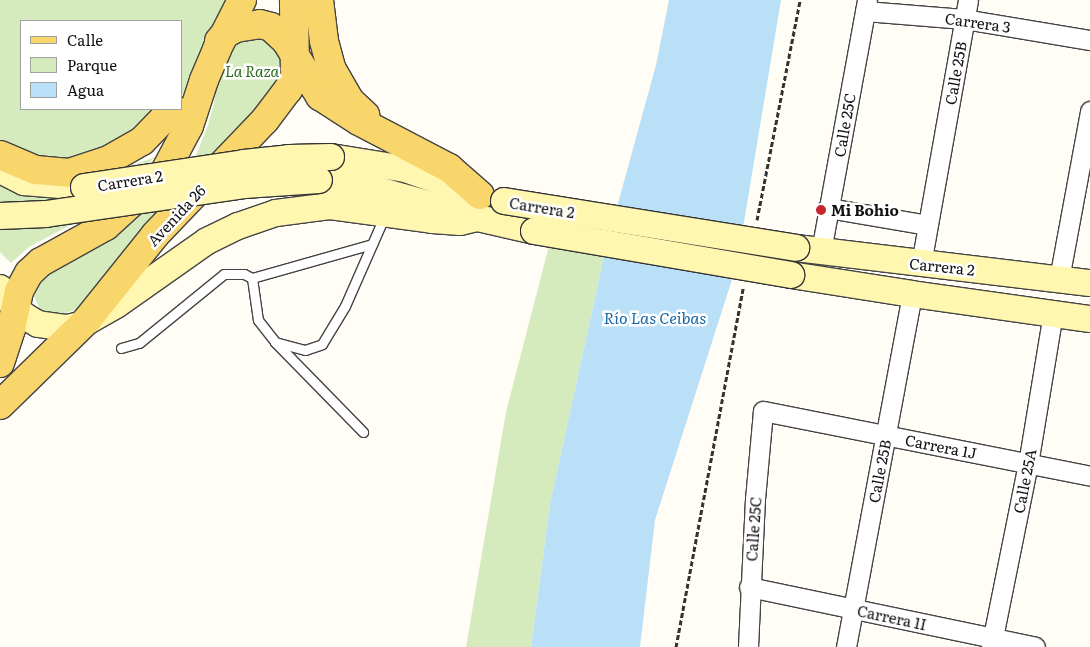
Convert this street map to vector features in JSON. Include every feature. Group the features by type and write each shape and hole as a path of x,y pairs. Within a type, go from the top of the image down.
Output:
{"main road":[{"path":"7,298 19,291 29,273 35,268 64,248 106,226 164,173 189,126 204,80 242,0"},
{"name":"Avenida 26","path":"0,405 81,325 155,235 265,120 288,90 295,76 294,0"},
{"path":"319,0 324,42 331,68 340,87 360,111 406,146"},
{"path":"7,298 38,324 67,328 81,325 116,305 207,241 238,226 276,213 310,207 347,207 460,222 487,205 449,168 343,112 320,96 286,41 271,27 251,25 225,34 210,51 182,96"},
{"path":"0,155 36,170 68,173 107,161 142,141 172,110"},
{"name":"Carrera 2","path":"0,170 24,182 84,187 244,163 289,158 331,157 405,169 487,205 534,231 912,294 1090,319"},
{"name":"Carrera 2","path":"0,216 46,214 244,185 319,180 809,250 1090,283"},
{"path":"0,363 11,329 7,298"}],"street":[{"name":"Calle 25B","path":"921,264 968,0"},
{"name":"Carrera 3","path":"866,5 1090,40"},
{"name":"Calle 25C","path":"809,250 828,208 866,5"},
{"path":"1059,279 1090,111"},
{"path":"828,208 928,225"},
{"name":"Calle 25B","path":"846,647 912,294"},
{"name":"Calle 25A","path":"992,643 1028,464 1053,313"},
{"name":"Calle 25C","path":"748,647 749,587 764,411"},
{"name":"Carrera 1J","path":"764,411 1090,476"},
{"name":"Carrera 1I","path":"749,587 853,609 992,643 1035,647"}],"lane":[{"path":"275,342 305,350 322,344 345,306 386,213"},
{"path":"121,348 139,343 224,274 244,274 252,278 372,244"},
{"path":"252,278 258,320 275,342 362,432"}],"path":[{"path":"756,222 800,0"},
{"path":"676,647 745,279"}],"green space":[{"path":"0,0 232,0 182,96 182,20 20,20 20,110 171,110 69,173 0,155"},
{"name":"La Raza","path":"243,39 264,40 275,46 286,62 277,87 236,130 87,302 78,309 62,314 46,313 40,310 34,296 42,282 50,274 117,236 181,177 197,153 208,125 218,77 226,58 234,46"},
{"path":"155,157 122,190 97,211 29,247 11,263 0,252 0,180 70,189"},
{"path":"551,238 606,247 550,504 531,647 466,647 506,412"}],"water":[{"name":"Río Las Ceibas","path":"669,0 781,0 737,264 655,520 640,647 531,647 550,504 606,247 656,65"}],"place":[{"name":"Mi Bohio","path":"821,210"}]}
